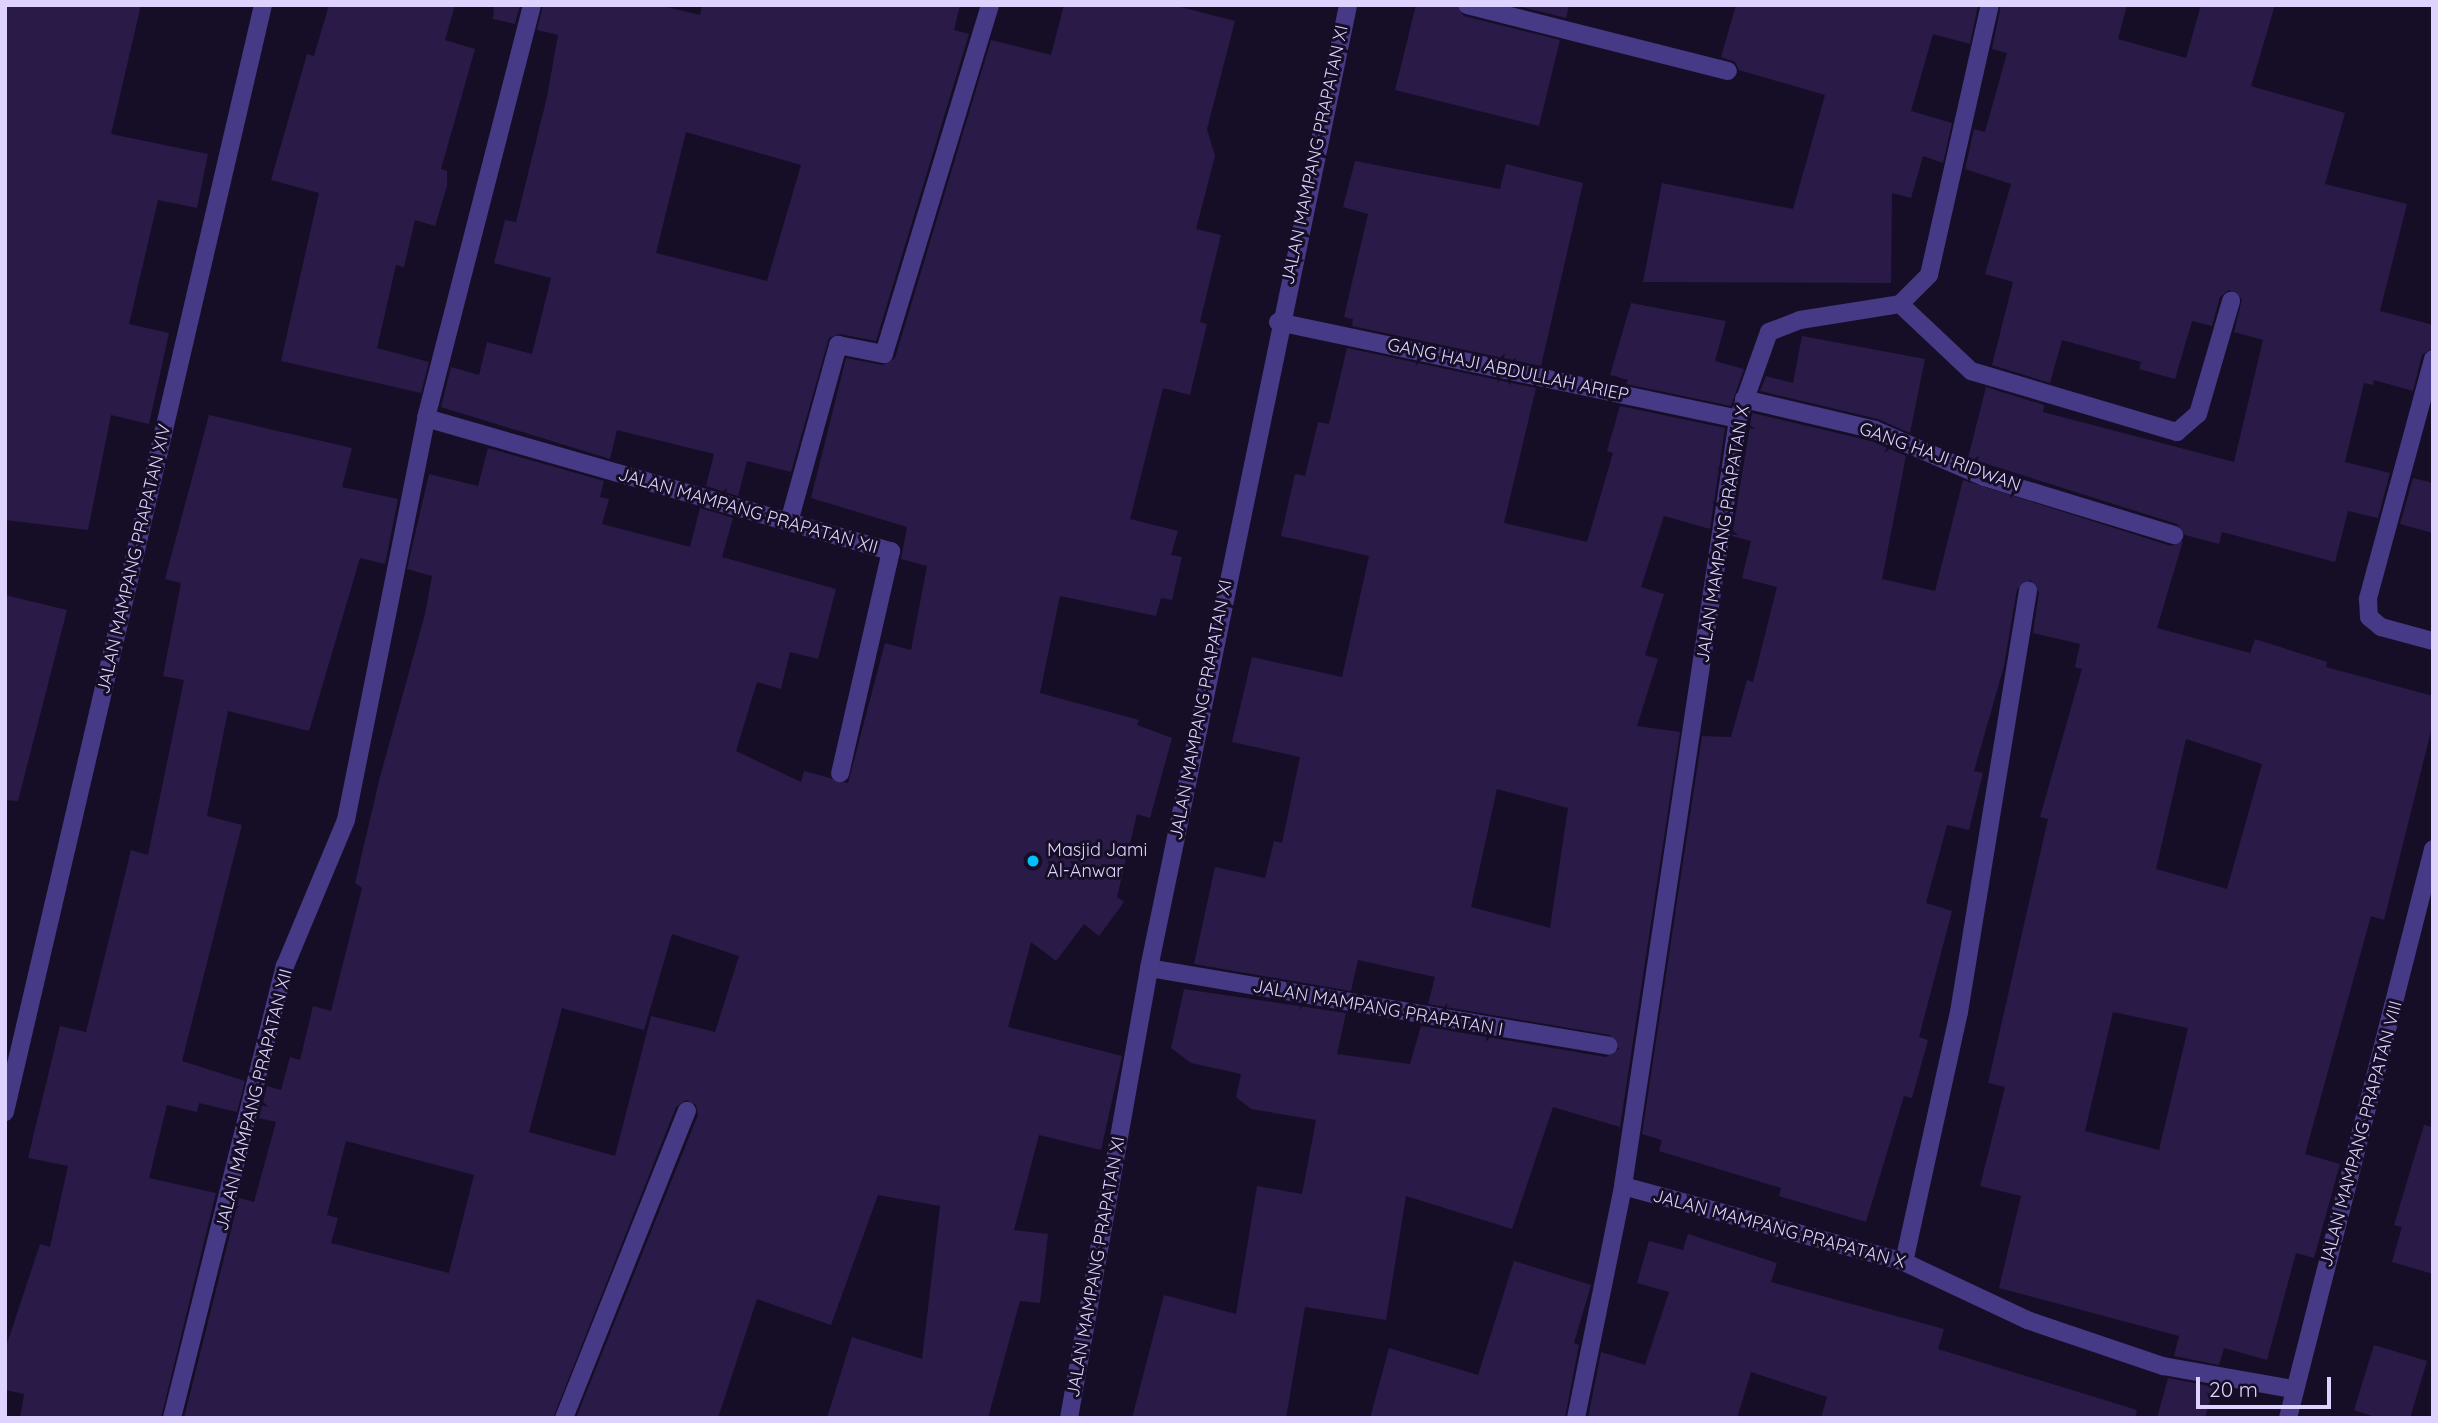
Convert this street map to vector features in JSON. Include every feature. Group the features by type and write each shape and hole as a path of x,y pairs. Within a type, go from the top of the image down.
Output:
{"street":[{"name":"JALAN MAMPANG PRAPATAN XIV","path":"5,1112 263,5"},
{"name":"JALAN MAMPANG PRAPATAN XII","path":"172,1418 285,966 346,820 426,418 532,5"},
{"path":"789,522 838,345 884,354 990,5"},
{"name":"JALAN MAMPANG PRAPATAN XI","path":"1069,1418 1149,968 1278,322 1348,5"},
{"path":"1467,5 1728,71"},
{"path":"1990,5 1930,275 1900,303 1971,371 2177,432 2198,414 2231,301"},
{"name":"JALAN MAMPANG PRAPATAN X","path":"1576,1418 1623,1186 1738,419 1769,332 1800,320 1900,303"},
{"name":"GANG HAJI ABDULLAH ARIEP","path":"1278,322 1738,419"},
{"path":"2433,359 2368,599 2369,617 2381,628 2433,641"},
{"name":"GANG HAJI RIDWAN","path":"1744,399 1875,430 1984,477 2174,535"},
{"name":"JALAN MAMPANG PRAPATAN XII","path":"426,418 893,554 840,773"},
{"path":"1904,1262 1959,1012 2028,591"},
{"name":"JALAN MAMPANG PRAPATAN VIII","path":"2288,1418 2292,1389 2397,1006 2433,849"},
{"name":"JALAN MAMPANG PRAPATAN I","path":"1149,968 1608,1046"},
{"path":"564,1418 687,1111"},
{"name":"JALAN MAMPANG PRAPATAN X","path":"1623,1186 1904,1262 2027,1320 2164,1366 2292,1389"}],"building":[{"path":"5,5 141,5 111,134 208,154 197,208 158,200 129,324 169,333 149,424 111,415 88,530 5,520"},
{"path":"329,5 455,5 445,40 475,49 441,169 447,171 447,186 435,226 415,220 404,267 396,265 377,348 429,362 421,393 281,361 319,193 271,180 307,54 314,56"},
{"path":"494,5 520,5 515,24 493,19"},
{"path":"543,5 659,5 700,15 702,5 960,5 954,30 969,34 876,341 840,334 829,338 791,472 747,461 738,496 706,486 714,454 617,430 610,459 441,407 451,367 479,375 487,342 532,354 551,278 494,263 505,220 516,222 547,97 558,35 537,30","holes":["686,132 801,165 767,281 656,253"]},
{"path":"1064,5 1173,5 1235,21 1207,129 1215,156 1196,229 1221,235 1200,322 1207,324 1190,395 1163,388 1130,519 1178,531 1171,555 1182,557 1172,600 1161,598 1156,616 1060,596 1040,693 1139,720 1137,725 1172,738 1150,818 1137,814 1117,897 1124,902 1099,936 1084,924 1056,961 1031,942 1008,1027 1122,1056 1101,1150 1039,1135 1014,1230 1048,1234 1040,1303 1020,1301 988,1418 827,1418 852,1337 922,1359 940,1206 878,1195 831,1325 757,1299 718,1418 576,1418 698,1115 696,1105 686,1100 676,1107 553,1418 184,1418 239,1198 254,1202 276,1122 259,1118 267,1086 281,1090 290,1057 300,1060 313,1006 331,1011 362,888 355,883 380,777 425,614 432,576 407,569 429,474 478,486 488,448 604,481 600,497 609,499 602,524 690,547 700,508 733,518 722,557 836,589 818,659 790,652 781,689 757,682 736,751 801,782 804,771 848,783 885,643 911,650 927,566 901,559 907,527 811,498 846,358 882,365 895,358 991,40 1051,55","holes":["672,934 739,956 715,1032 651,1016 615,1156 529,1132 562,1008 644,1030","346,1141 474,1175 449,1273 331,1243 338,1218 327,1215"]},
{"path":"1416,5 1456,5 1464,16 1560,40 1539,126 1395,90"},
{"path":"1514,5 1569,5 1566,18"},
{"path":"1736,5 1978,5 1970,44 1933,34 1911,111 1952,123 1943,163 1923,156 1911,198 1892,193 1891,283 1643,282 1662,183 1793,209 1825,95 1739,70 1735,62 1721,57"},
{"path":"2001,5 2127,5 2118,39 2186,58 2201,5 2275,5 2251,86 2345,113 2325,184 2407,204 2380,311 2433,325 2433,348 2422,355 2413,391 2374,380 2373,385 2364,383 2345,462 2390,473 2378,518 2348,511 2335,562 2222,532 2219,544 2185,535 2177,524 1968,458 1986,387 2044,405 2043,412 2234,462 2263,340 2234,332 2242,299 2229,290 2220,297 2212,326 2192,321 2175,379 2139,369 2141,362 2062,340 2050,383 1992,365 2013,282 1985,274 2011,184 1965,169 1974,129 1985,132 2007,53 1992,49"},
{"path":"1355,161 1500,189 1506,164 1583,183 1541,366 1352,326 1353,319 1344,317 1368,214 1343,207"},
{"path":"1631,303 1726,321 1715,361 1744,369 1731,406 1626,384 1628,380 1610,375"},
{"path":"1802,336 1925,359 1910,433 1878,419 1760,391 1766,376 1793,383"},
{"path":"1347,348 1536,388 1504,523 1587,542 1613,453 1607,451 1620,406 1725,428 1710,529 1664,516 1641,587 1664,594 1645,655 1658,659 1637,726 1680,732 1620,1127 1553,1107 1512,1229 1406,1196 1386,1320 1305,1307 1286,1418 1132,1418 1164,1295 1236,1314 1257,1186 1302,1194 1316,1120 1251,1109 1236,1097 1241,1074 1191,1063 1171,1048 1184,989 1346,1013 1337,1054 1410,1064 1421,1026 1606,1057 1619,1049 1610,1035 1428,1004 1435,977 1358,960 1351,991 1194,964 1215,867 1265,878 1274,841 1282,843 1300,757 1232,742 1252,657 1342,677 1369,556 1281,536 1295,474 1305,476 1318,422 1329,424","holes":["1497,789 1568,808 1550,928 1471,907"]},
{"path":"1752,413 1871,441 1906,456 1882,579 1935,591 1963,480 2171,546 2183,541 2157,628 2250,653 2255,639 2327,662 2326,667 2433,696 2433,723 2384,920 2371,916 2305,1154 2340,1164 2314,1258 2296,1253 2267,1360 2224,1348 2219,1365 2174,1356 2179,1336 1999,1288 2021,1196 1980,1186 2005,1087 1988,1083 2048,819 2040,817 2082,669 2075,667 2080,644 2033,633 2039,592 2030,580 2017,589 2004,666 1974,771 1983,773 1969,830 1947,825 1926,903 1952,911 1919,1037 1928,1040 1912,1098 1904,1096 1866,1222 1779,1196 1781,1188 1659,1151 1662,1140 1642,1134 1702,736 1731,737 1747,680 1753,682 1777,587 1742,578 1751,541 1732,536","holes":["2186,739 2262,764 2227,889 2156,869","2113,1012 2188,1028 2159,1150 2085,1131"]},
{"path":"209,415 352,448 342,487 398,499 385,564 360,558 309,731 228,711 207,816 242,825 182,1061 245,1081 237,1112 199,1103 197,1112 167,1105 149,1178 216,1193 161,1418 20,1418 24,1394 5,1390 5,1350 40,1244 50,1247 68,1166 28,1158 60,1026 86,1032 131,850 148,855 184,680 163,676 181,583 165,579"},
{"path":"2413,478 2433,483 2433,533 2400,524"},
{"path":"5,595 67,610 18,801 5,800"},
{"path":"2424,1125 2433,1127 2433,1274 2392,1262 2402,1227 2394,1225"},
{"path":"1688,1234 1777,1263 1771,1282 1944,1329 1938,1349 2137,1410 2135,1418 1821,1418 1827,1397 1751,1372 1737,1418 1588,1418 1601,1352 1645,1365 1669,1292 1637,1283 1649,1241 1683,1250"},
{"path":"1514,1261 1591,1285 1574,1343 1579,1345 1565,1418 1370,1418 1389,1348 1478,1375"},
{"path":"2374,1345 2427,1361 2410,1418 2378,1418 2354,1410"},
{"path":"2168,1378 2214,1387 2205,1418 2157,1418"}],"place":[{"name":"Masjid Jami Al-Anwar","path":"1033,861"}]}
